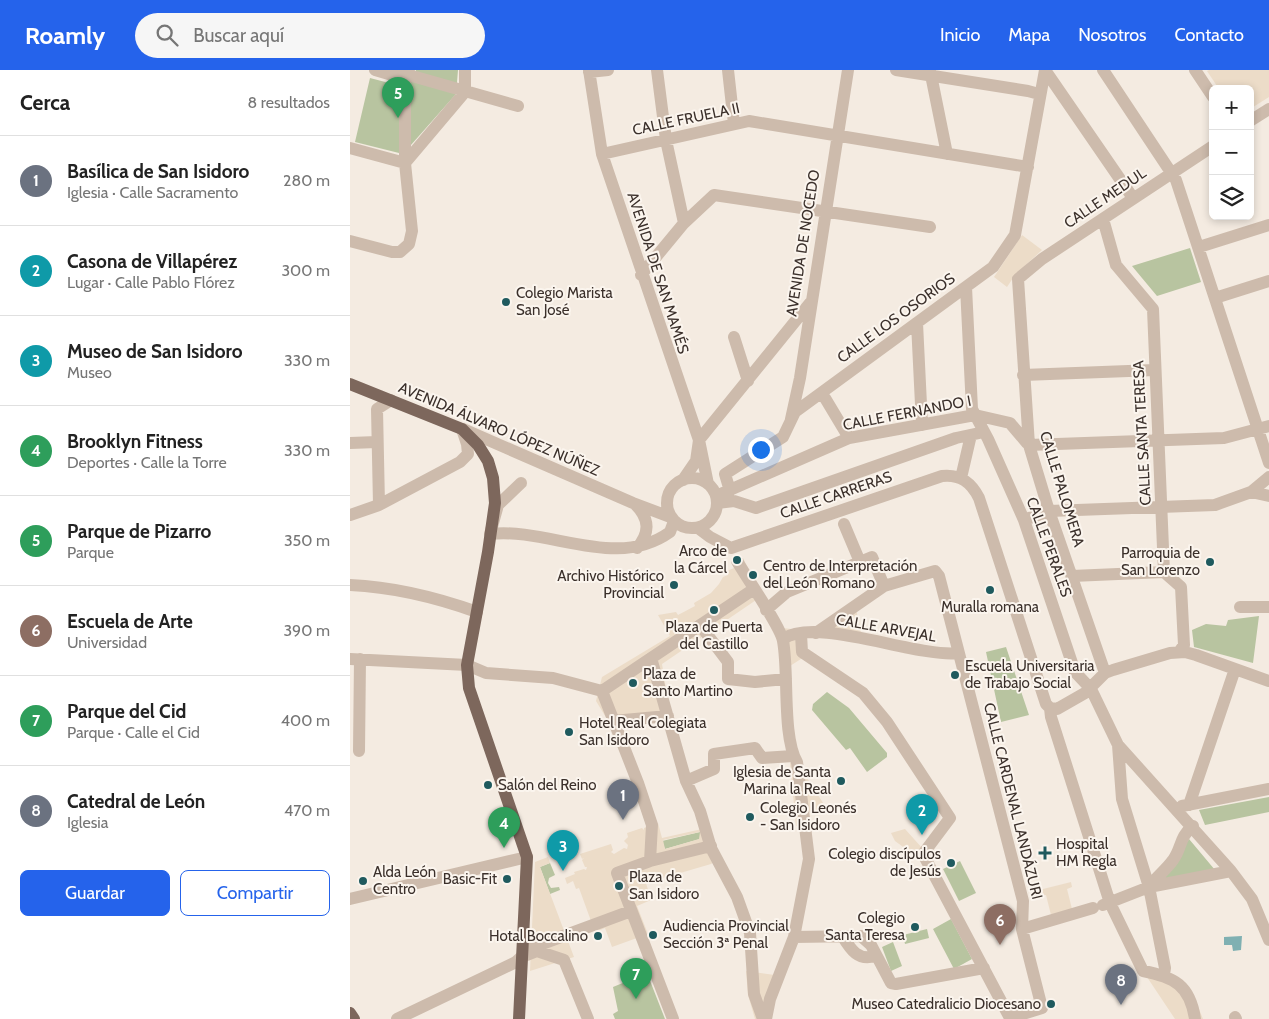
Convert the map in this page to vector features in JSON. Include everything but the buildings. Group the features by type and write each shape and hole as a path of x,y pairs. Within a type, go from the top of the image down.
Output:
{"main road":[{"name":"AVENIDA ÁLVARO LÓPEZ NÚÑEZ","path":"350,384 462,429"},
{"path":"462,429 478,445 490,468 495,490 495,503 467,665 469,688 527,857 519,1019"},
{"path":"350,1013 354,1019"}],"street":[{"path":"375,70 392,75 407,72 465,92 518,106"},
{"path":"406,162 465,92 465,70"},
{"path":"589,71 608,70"},
{"path":"657,70 666,140 684,223"},
{"path":"728,70 734,124"},
{"name":"AVENIDA DE NOCEDO","path":"790,423 800,378 824,211 848,70"},
{"path":"896,70 931,73 1039,94"},
{"path":"1028,167 1039,94 1045,70"},
{"path":"1045,70 1133,198"},
{"path":"1103,70 1173,172 1199,247 1251,412 1263,428 1269,463"},
{"path":"1195,70 1209,91"},
{"name":"AVENIDA DE SAN MAMÉS","path":"589,71 602,154 698,440 696,462 683,480"},
{"path":"350,241 392,252 400,252 406,248 412,231 406,162 407,72"},
{"path":"931,73 947,154"},
{"path":"1254,118 1269,108"},
{"name":"CALLE FRUELA II","path":"602,154 749,121 1028,167"},
{"path":"350,148 406,162"},
{"name":"CALLE MEDUL","path":"1018,279 1042,259 1209,149"},
{"name":"CALLE LOS OSORIOS","path":"730,491 725,474 783,437 795,412 966,288 993,266 1015,235 1028,167"},
{"path":"642,275 684,223 714,194 930,227"},
{"name":"CALLE SANTA TERESA","path":"1103,219 1116,265 1153,309 1164,572"},
{"path":"1199,247 1269,225"},
{"name":"CALLE PALOMERA","path":"1018,279 1023,375 1023,427"},
{"path":"1215,298 1269,281"},
{"name":"CALLE PERALES","path":"966,288 972,409 975,415 977,433 1024,520 1075,672 1091,689 1118,746"},
{"path":"673,516 687,528 698,528 711,519 717,500 708,484 698,440 748,381 810,302"},
{"path":"917,323 922,425"},
{"path":"734,337 748,381"},
{"path":"1023,375 1155,370"},
{"path":"800,378 803,387 820,394 849,438"},
{"path":"379,506 377,409 391,400"},
{"path":"1234,436 1246,423 1251,412"},
{"name":"CALLE FERNANDO I","path":"717,500 730,491 849,438 975,415 1023,427 1029,445"},
{"path":"1029,445 1158,441 1234,436 1263,428"},
{"path":"350,515 379,506 460,462 468,454 462,429"},
{"name":"AVENIDA ÁLVARO LÓPEZ NÚÑEZ","path":"462,429 635,504 673,516"},
{"path":"977,433 961,478 970,483 979,498 1046,704 1050,708 1100,905 1143,972 1164,975 1174,980 1185,991 1193,1008 1195,1019"},
{"path":"717,500 734,501 756,508 977,433"},
{"path":"350,443 377,442"},
{"name":"CALLE PALOMERA","path":"1029,445 1049,511 1105,673"},
{"name":"CALLE CARRERAS","path":"732,553 942,476 961,478"},
{"path":"1024,520 1049,511 1215,505 1251,492 1269,477"},
{"path":"521,483 498,506 490,534 510,532 616,549 637,548 670,532 673,516 667,498 672,487 683,480 696,478 708,484"},
{"path":"1251,492 1269,496"},
{"name":"AVENIDA ÁLVARO LÓPEZ NÚÑEZ","path":"635,504 654,506 667,498"},
{"path":"635,504 642,511 647,526 646,538 637,548"},
{"path":"711,519 745,574 749,592 766,610 783,639 793,756 797,762 809,859 794,936 770,999 765,1019"},
{"path":"844,524 860,562"},
{"path":"698,528 732,553"},
{"path":"766,610 787,592 872,557 884,586 808,634 790,634 783,639"},
{"name":"CALLE CARDENAL LANDÁZURI","path":"884,586 936,571 939,576 1024,901 1022,929 1042,1008 1010,1019"},
{"path":"1072,576 1164,572 1181,587 1184,645 1179,652"},
{"path":"350,585 384,586 417,592 477,612"},
{"path":"359,751 355,659 467,665 486,673 552,678 600,690 655,656 749,592"},
{"path":"1240,607 1269,607"},
{"path":"700,625 728,662 728,680 755,682 786,679"},
{"path":"808,634 802,652 863,693 919,768 950,818 923,854 1010,1019"},
{"name":"CALLE ARVEJAL","path":"808,634 866,639 946,655 959,654"},
{"path":"1050,708 1057,709 1091,689 1105,673 1158,656 1179,652 1196,655 1269,681"},
{"path":"655,656 668,716 686,781 705,828 710,846 737,897 750,933 754,994 765,1019"},
{"path":"1189,805 1235,669"},
{"path":"600,690 638,783 652,825 650,861"},
{"path":"613,721 668,716"},
{"path":"1118,746 1175,806 1231,871 1252,899 1269,940"},
{"path":"1118,746 1122,799 1150,887 1165,968 1164,975"},
{"path":"686,781 714,769 714,754 754,748 762,758 793,756"},
{"path":"1175,806 1189,805 1269,789"},
{"path":"1150,887 1159,873 1174,859 1183,835 1193,826"},
{"path":"673,1019 616,873 650,861 710,846"},
{"path":"350,900 527,857"},
{"path":"1022,929 1100,905 1150,887 1231,871"},
{"path":"397,1019 516,962 531,948 630,911"},
{"path":"794,936 843,937 853,952 861,957 876,956 891,982 896,984 984,968"},
{"path":"523,956 538,951 564,960 588,1019"}],"green space":[{"path":"416,70 458,70 456,94 403,154 355,142 370,78 408,88"},
{"path":"1190,248 1201,282 1157,296 1132,266"},
{"path":"1259,616 1253,663 1194,647 1192,630 1206,624 1226,626 1228,620"},
{"path":"1006,647 1029,715 1001,722 986,652"},
{"path":"827,692 849,708 887,753 887,757 867,772 850,748 846,750 812,710 813,704"},
{"path":"1269,797 1269,812 1205,825 1199,810"},
{"path":"700,832 700,839 665,849 662,841"},
{"path":"1189,839 1215,870 1163,881"},
{"path":"960,861 976,893 959,901 943,869"},
{"path":"550,863 555,875 549,878 548,883 551,888 559,887 560,890 550,894 540,867"},
{"path":"951,919 972,959 954,969 933,929"},
{"path":"927,929 929,938 905,944 903,935"},
{"path":"893,942 902,966 891,971 882,947"},
{"path":"647,973 665,1019 615,1019 613,1014 618,1011 613,987"}],"shaded area":[{"path":"1269,70 1269,97 1254,106 1254,85 1216,85 1207,71"},
{"path":"1022,235 1042,250 1015,275 1007,287 994,277"},
{"path":"743,558 762,596 662,664 670,713 610,724 596,701 602,677 670,636 658,615 676,612 678,615 695,606 694,603 711,593 723,577 728,575 727,571 734,568 732,563"},
{"path":"856,609 861,633 807,636 804,657 790,666 782,628 812,631"},
{"path":"801,762 807,778 827,809 807,812 809,826 796,826 790,763"},
{"name":"Plaza de San Isidoro","path":"658,823 662,838 702,829 717,860 711,864 646,883 651,900 637,906 648,934 612,947 605,928 595,932 579,888 576,889 573,881 567,884 565,878 575,874 574,872 586,870 587,867 585,867 582,860 584,858 582,859 580,854 611,844 613,850 611,852 614,854 624,848 627,849 628,845 624,841 628,837 627,833 642,828 644,830 644,828","holes":["700,832 699,839 665,849 663,840"]},
{"path":"905,829 923,849 923,854 914,855 895,841 891,833"},
{"path":"548,857 550,863 540,867 574,957 530,971 535,862"},
{"path":"1071,882 1072,887 1067,889 1073,913 1052,919 1046,895 1040,896 1039,890"},
{"path":"1165,968 1197,1004 1203,1019 1175,1019 1143,971"},
{"path":"746,971 782,976 769,1019 755,1019 748,995"}],"water":[{"path":"1242,936 1241,950 1233,951 1232,945 1224,945 1224,937"}],"place":[{"name":"Parque de Pizarro","path":"398,118"},
{"name":"Colegio Marista San José","path":"506,302"},
{"name":"Arco de la Cárcel","path":"737,560"},
{"name":"Parroquia de San Lorenzo","path":"1210,562"},
{"name":"Centro de Interpretación del León Romano","path":"753,575"},
{"name":"Archivo Histórico Provincial","path":"674,585"},
{"name":"Muralla romana","path":"990,590"},
{"name":"Plaza de Puerta del Castillo","path":"714,610"},
{"name":"Escuela Universitaria de Trabajo Social","path":"955,675"},
{"name":"Plaza de Santo Martino","path":"633,683"},
{"name":"Hotel Real Colegiata San Isidoro","path":"569,732"},
{"name":"Iglesia de Santa Marina la Real","path":"841,781"},
{"name":"Salón del Reino","path":"488,785"},
{"name":"Colegio Leonés - San Isidoro","path":"750,817"},
{"name":"Basílica de San Isidoro","path":"623,820"},
{"name":"Casona de Villapérez","path":"922,835"},
{"name":"Brooklyn Fitness","path":"504,848"},
{"name":"Hospital HM Regla","path":"1045,853"},
{"name":"Colegio discípulos de Jesús","path":"951,863"},
{"name":"Museo de San Isidoro","path":"563,871"},
{"name":"Basic-Fit","path":"507,879"},
{"name":"Alda León Centro","path":"363,881"},
{"name":"Plaza de San Isidoro","path":"619,886"},
{"name":"Colegio Santa Teresa","path":"915,927"},
{"name":"Audiencia Provincial Sección 3ª Penal","path":"653,935"},
{"name":"Hotal Boccalino","path":"598,936"},
{"name":"Escuela de Arte","path":"1000,945"},
{"name":"Parque del Cid","path":"636,999"},
{"name":"Museo Catedralicio Diocesano","path":"1051,1004"},
{"name":"Catedral de León","path":"1121,1005"}]}
